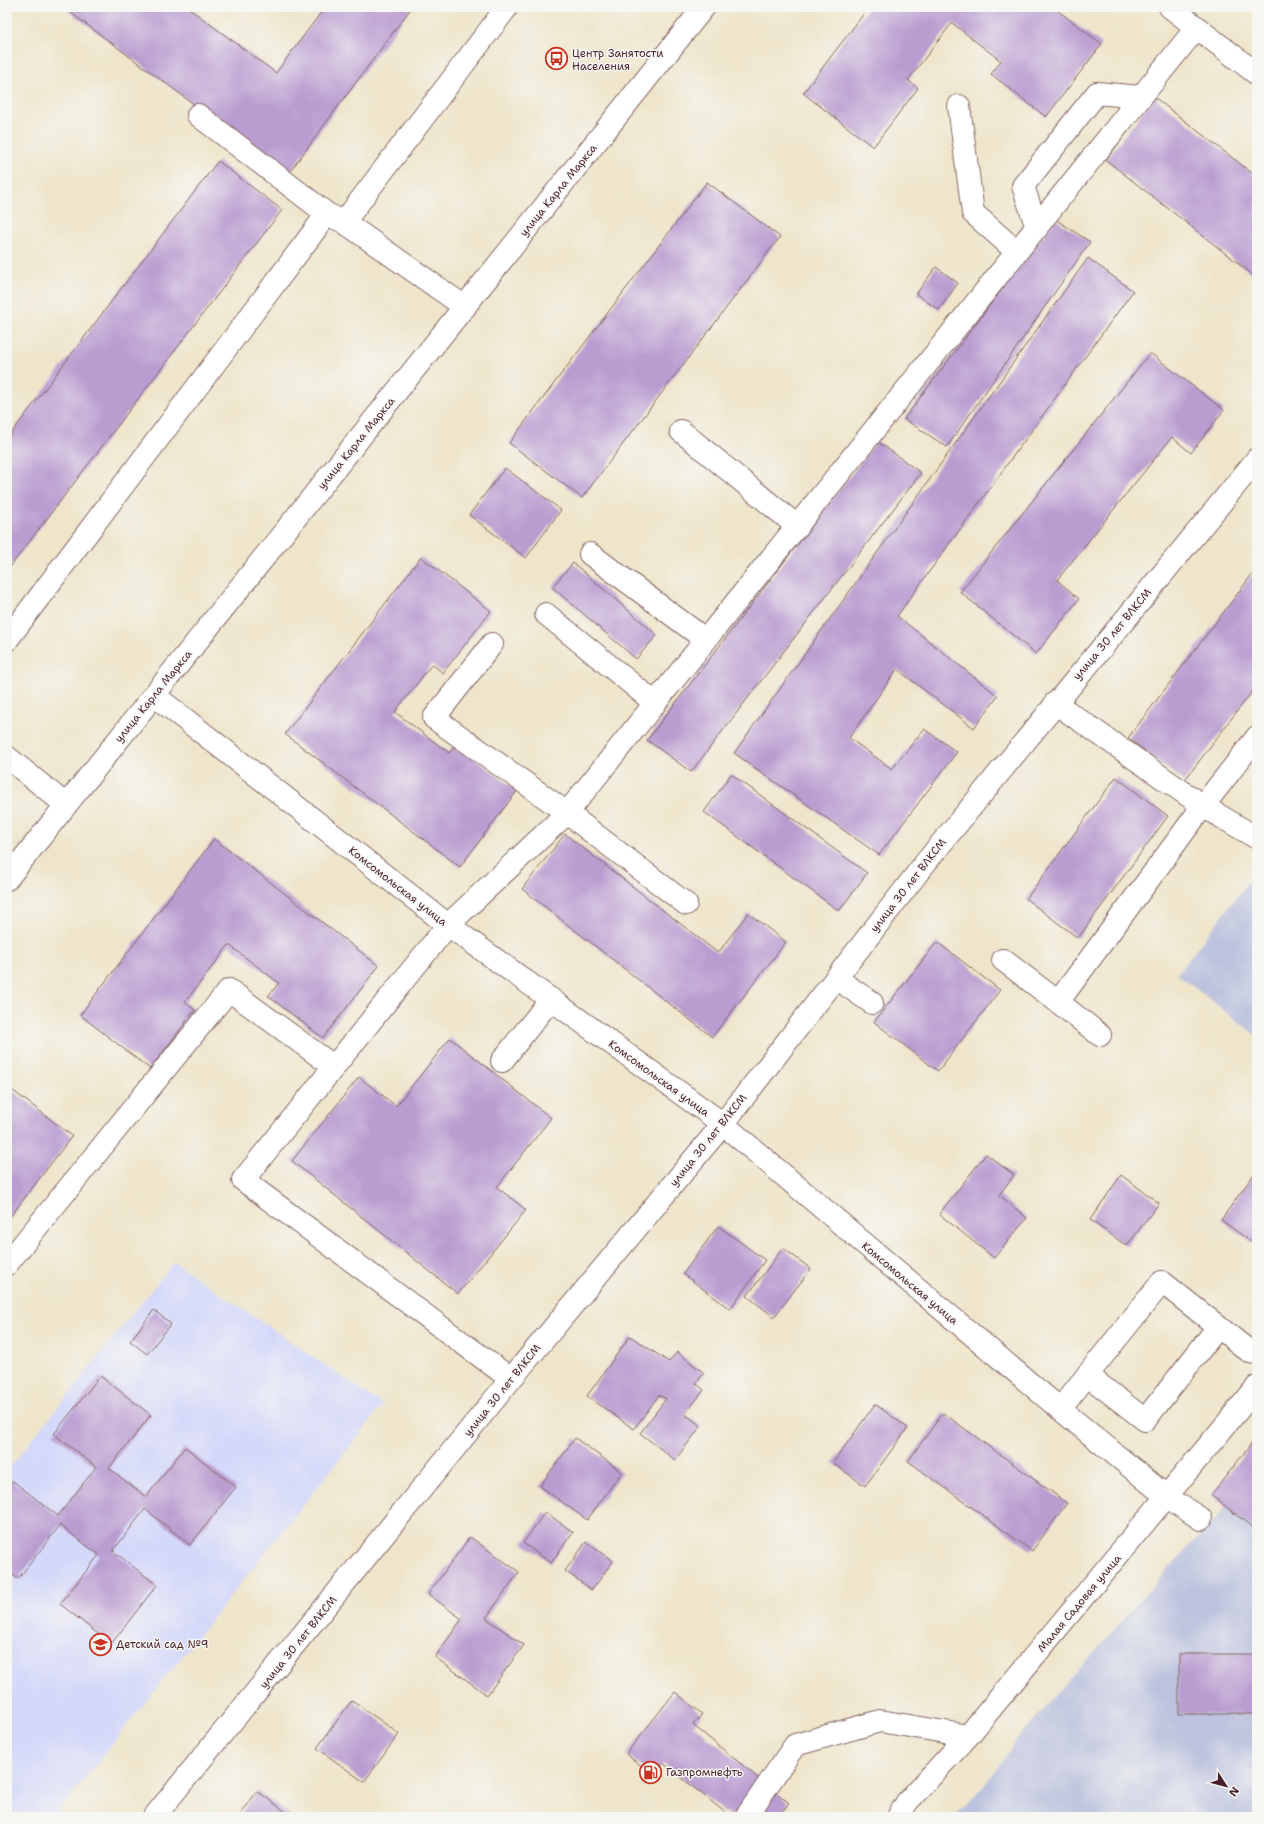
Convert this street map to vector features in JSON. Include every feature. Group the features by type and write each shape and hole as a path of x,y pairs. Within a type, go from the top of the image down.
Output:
{"street":[{"path":"7,640 336,218 507,7"},
{"name":"улица Карла Маркса","path":"7,879 704,7"},
{"path":"1170,7 1257,74"},
{"path":"511,1379 243,1180 333,1066 448,925 567,813 798,527 1197,27"},
{"path":"1037,228 1023,186 1097,93 1141,97"},
{"path":"959,106 972,213 1018,252"},
{"path":"198,115 336,218 465,307"},
{"path":"681,431 798,527"},
{"name":"улица 30 лет ВЛКСМ","path":"154,1817 511,1379 723,1124 926,862 1055,703 1257,459"},
{"path":"590,554 706,640"},
{"path":"546,614 655,703"},
{"path":"492,644 434,718 567,813 686,904"},
{"name":"Комсомольская улица","path":"154,695 448,925 723,1124 1167,1497 1201,1519"},
{"path":"1055,703 1203,806 1257,838"},
{"path":"1058,1002 1203,806 1257,737"},
{"path":"7,757 66,805"},
{"path":"1003,960 1100,1035"},
{"path":"836,978 872,1003"},
{"path":"7,1264 229,990 333,1066"},
{"path":"502,1061 551,999"},
{"path":"1060,1408 1162,1282 1250,1352 1257,1353"},
{"path":"1087,1375 1145,1420 1218,1327"},
{"name":"Малая Садовая улица","path":"898,1817 907,1802 968,1736 1257,1387"},
{"path":"746,1817 795,1745 880,1721 968,1736"}],"shaded area":[{"path":"1257,871 1257,1036 1177,974"},
{"name":"Детский сад №9","path":"174,1262 383,1405 54,1817 7,1817 7,1471"},
{"path":"1257,1472 1257,1817 954,1817 984,1786 1019,1737 1170,1567 1227,1507"}],"building":[{"path":"63,7 187,7 276,73 325,7 412,7 288,174"},
{"path":"869,7 1053,7 1102,44 1046,117 991,74 1001,61 952,23 908,80 918,88 873,147 803,93"},
{"path":"1154,97 1257,177 1257,278 1106,160"},
{"path":"218,161 282,210 7,571 7,439"},
{"path":"707,182 780,237 582,498 509,443"},
{"path":"1055,219 1090,242 947,447 904,419"},
{"path":"1088,258 1133,291 897,616 998,696 974,728 897,669 849,738 892,769 924,729 957,752 879,855 734,753"},
{"path":"936,267 958,283 939,310 916,294"},
{"path":"1150,353 1224,410 1191,453 1172,437 1057,580 1079,599 1036,654 960,592"},
{"path":"877,441 921,473 691,772 647,740"},
{"path":"505,468 561,510 526,558 469,515"},
{"path":"421,557 491,611 443,673 432,664 395,712 449,753 456,744 517,791 460,867 285,734"},
{"path":"573,563 657,635 636,659 552,587"},
{"path":"1257,568 1257,685 1184,781 1128,738"},
{"path":"731,774 867,873 839,911 704,812"},
{"path":"1116,777 1168,816 1078,938 1026,899"},
{"path":"565,834 718,953 748,913 786,942 712,1037 522,889"},
{"path":"214,839 379,966 323,1038 268,996 279,983 229,945 185,1002 195,1010 150,1069 80,1015"},
{"path":"937,942 1000,990 938,1071 874,1022"},
{"path":"450,1038 551,1118 497,1187 526,1210 458,1294 292,1161 359,1077 396,1106"},
{"path":"7,1086 72,1136 7,1221"},
{"path":"986,1154 1014,1175 999,1195 1027,1218 994,1258 939,1214"},
{"path":"1257,1170 1257,1246 1221,1220"},
{"path":"1121,1175 1159,1203 1127,1246 1090,1220"},
{"path":"718,1226 765,1260 730,1309 683,1274"},
{"path":"783,1248 811,1269 774,1317 747,1296"},
{"path":"154,1310 171,1324 147,1354 130,1341"},
{"path":"630,1336 669,1362 677,1352 704,1373 696,1383 704,1390 685,1414 701,1426 675,1460 640,1433 666,1399 659,1395 634,1429 587,1396"},
{"path":"100,1376 151,1415 109,1468 146,1497 185,1447 236,1487 190,1545 145,1509 113,1551 157,1585 111,1644 60,1604 99,1555 60,1525 18,1579 7,1571 7,1489 13,1481 58,1516 96,1467 54,1434"},
{"path":"875,1404 908,1428 865,1486 833,1463"},
{"path":"943,1413 1067,1503 1032,1551 908,1461"},
{"path":"1257,1437 1257,1531 1211,1495"},
{"path":"575,1438 622,1472 587,1520 540,1486"},
{"path":"545,1512 573,1532 551,1563 523,1543"},
{"path":"470,1537 519,1572 486,1618 524,1645 487,1695 435,1657 462,1619 428,1594"},
{"path":"586,1542 613,1561 592,1590 565,1571"},
{"path":"1179,1654 1257,1654 1257,1714 1179,1714"},
{"path":"675,1692 702,1714 693,1725 789,1803 778,1817 731,1817 663,1763 653,1775 626,1754"},
{"path":"352,1700 399,1734 364,1782 317,1748"},
{"path":"257,1791 293,1817 239,1817"}],"place":[{"name":"Центр Занятости Населения","path":"557,59"},
{"name":"Детский сад №9","path":"100,1644"},
{"name":"Газпромнефть","path":"650,1772"}]}
